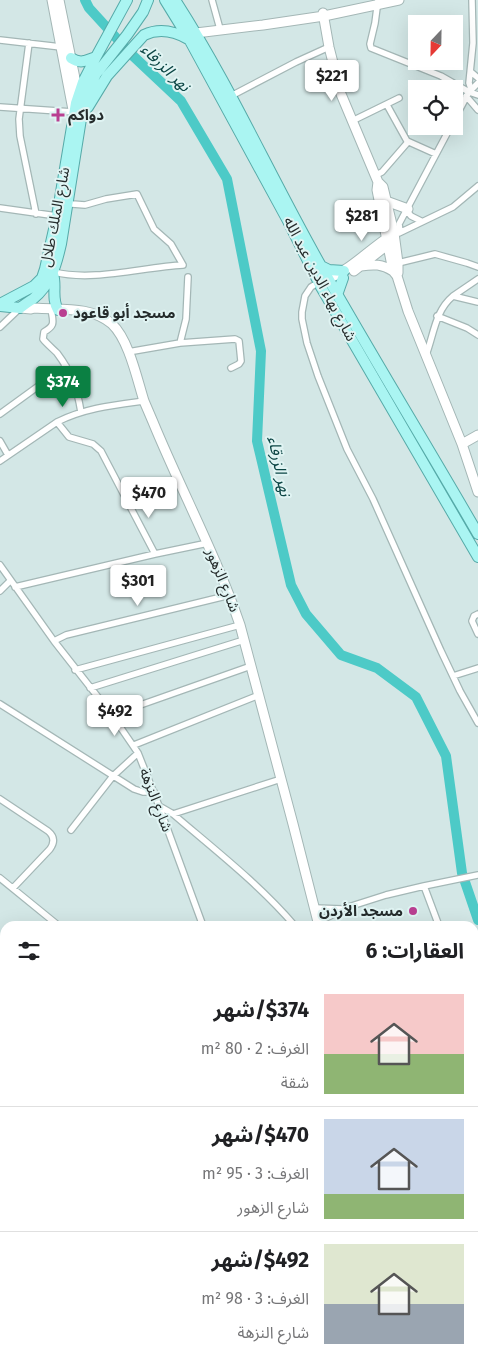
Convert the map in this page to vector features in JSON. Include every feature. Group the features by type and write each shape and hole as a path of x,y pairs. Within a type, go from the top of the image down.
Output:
{"main road":[{"path":"78,112 78,95 127,0"},
{"path":"78,112 92,80 128,34 143,12 148,0"},
{"name":"شارع بهاء الدين عبد الله","path":"165,0 193,33 231,96 321,266 325,283 338,295 478,534"},
{"name":"شارع بهاء الدين عبد الله","path":"175,0 284,212 478,557"},
{"path":"78,112 88,108 101,85 144,35 151,32 164,31 193,33"},
{"path":"71,58 75,61 83,62 96,57"},
{"name":"شارع الملك طلال","path":"1,303 22,306 38,293 53,273 57,263 68,201 78,112"},
{"name":"شارع الملك طلال","path":"1,303 34,286 42,278 49,258 78,112"},
{"path":"321,266 343,275 338,295"},
{"path":"53,273 55,281 54,309"}],"street":[{"path":"0,107 78,112 61,47 52,0"},
{"path":"59,0 78,95"},
{"path":"212,0 219,28"},
{"path":"193,33 324,14 378,1 399,0"},
{"path":"472,0 473,42 471,72 468,83 469,92 478,110"},
{"path":"378,1 370,44 371,48 441,76 478,95"},
{"path":"324,14 329,47 341,94 377,179 383,187 394,236 396,270 408,311 462,444 478,492"},
{"path":"0,40 61,47"},
{"path":"29,43 19,119 20,136 36,214"},
{"path":"231,96 329,47"},
{"path":"471,72 478,78"},
{"path":"463,103 469,92 478,83"},
{"path":"352,121 399,98"},
{"path":"387,105 408,142 436,154"},
{"path":"446,135 394,236 361,266 325,283 311,287 302,307 302,319 307,343 347,450 373,499 428,625 453,676 476,714 478,723"},
{"path":"394,236 377,190 377,179 408,142"},
{"path":"343,275 394,236 421,221 453,207 478,186"},
{"path":"53,273 65,275 111,274 183,265 171,244 154,229 137,194 106,199 85,205 68,201"},
{"path":"386,201 408,210 412,216 421,221"},
{"path":"0,208 57,216"},
{"path":"361,266 378,264 396,270 435,254 478,267"},
{"path":"180,343 186,319 188,277"},
{"path":"426,355 437,316 443,306 453,296 478,279"},
{"path":"453,296 478,302"},
{"path":"0,327 22,306"},
{"name":"شارع الزهور","path":"22,306 30,309 54,309 91,313 111,323 117,329 128,352 144,401 230,595 259,695 318,921"},
{"path":"54,309 54,323 52,327 44,332 43,339 66,366 73,378 81,412"},
{"path":"437,316 467,328 478,335"},
{"path":"128,352 180,343 237,339 239,341 241,361 231,368"},
{"path":"0,414 66,366"},
{"path":"0,442 3,457 57,422 81,412 102,406 144,401"},
{"path":"57,422 69,437 93,444 101,451 155,554"},
{"path":"462,444 478,435"},
{"path":"15,587 208,543"},
{"name":"شارع النزهة","path":"0,565 2,572 134,745 154,792 201,921"},
{"path":"0,591 10,581"},
{"path":"54,641 66,635 230,595"},
{"path":"478,614 474,616 472,621 478,634"},
{"path":"76,670 240,625"},
{"path":"90,688 244,640"},
{"path":"112,715 251,666"},
{"path":"453,676 478,668"},
{"path":"134,745 259,695"},
{"path":"0,704 139,791 154,792"},
{"path":"71,830 114,776 138,753"},
{"path":"173,814 281,779"},
{"path":"0,799 48,831 52,835 53,840 50,849 13,888"},
{"path":"159,806 173,814 252,881 291,921"},
{"path":"322,921 342,909 386,895 477,875"},
{"path":"0,878 53,921"},
{"path":"427,885 438,921"},
{"path":"315,908 342,909"}],"waterway":[{"name":"نهر الزرقاء","path":"85,0 89,8 131,54 181,101 227,179 261,351 257,441 291,585 306,614 341,655 377,668 416,697 446,756 462,873 478,920"}],"place":[{"name":"دواكم","path":"58,115"},
{"name":"مسجد أبو قاعود","path":"63,313"},
{"name":"مسجد الأردن","path":"413,911"}]}
